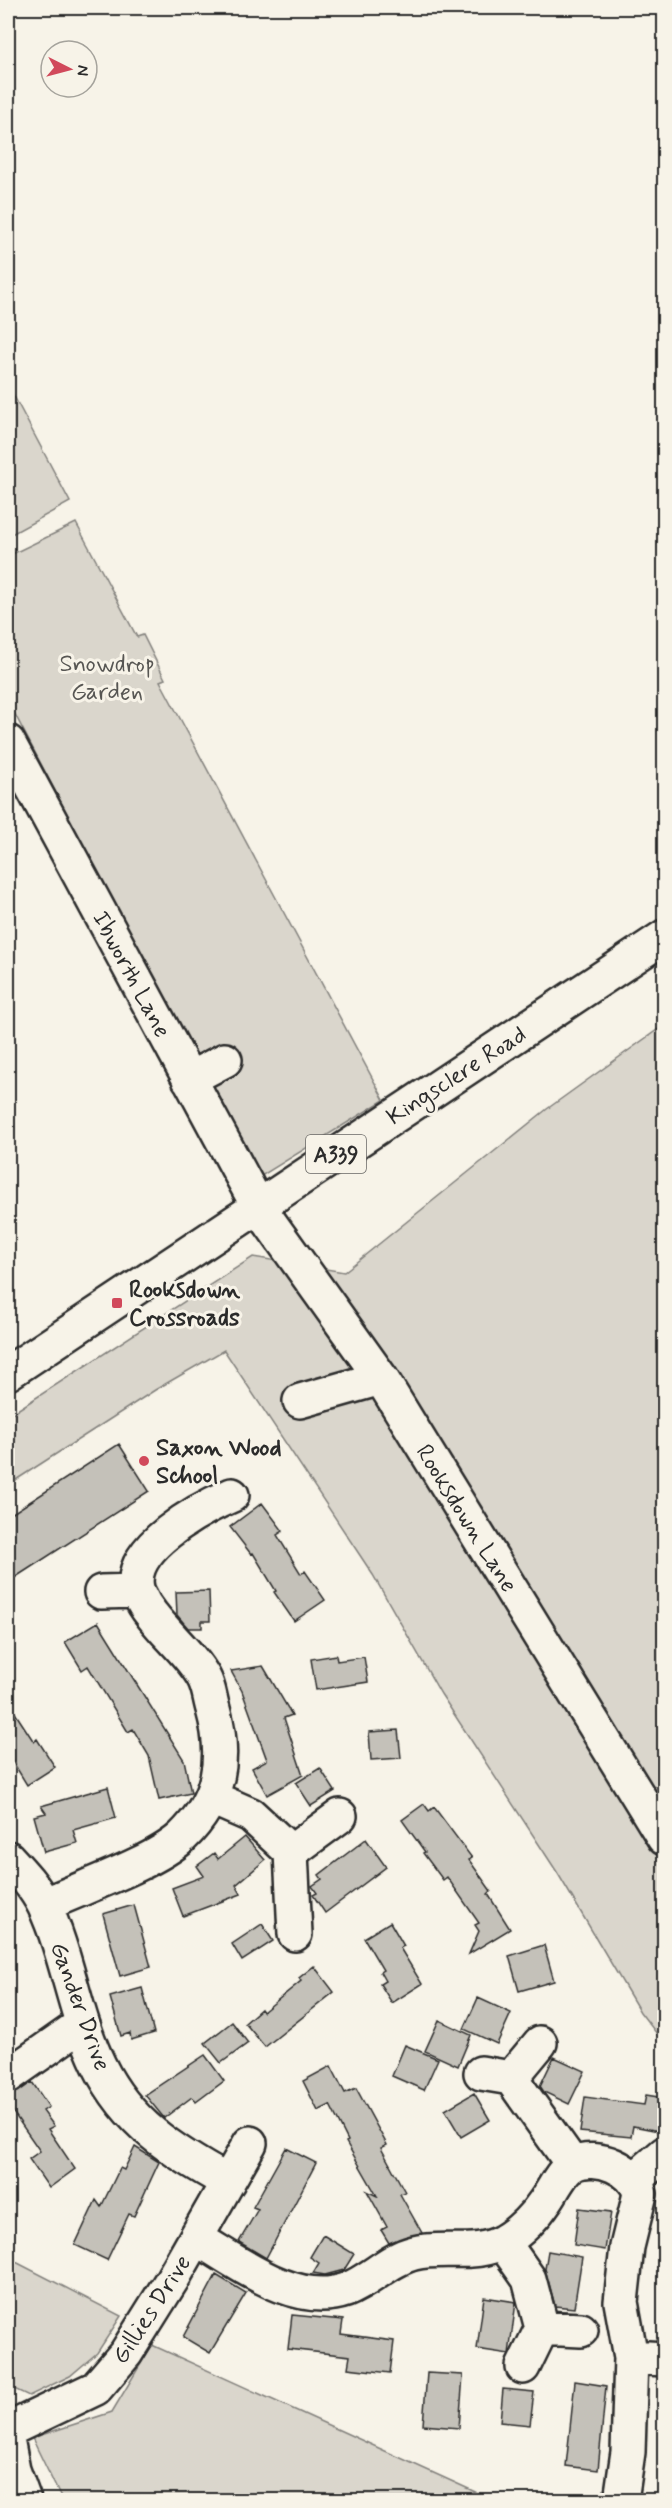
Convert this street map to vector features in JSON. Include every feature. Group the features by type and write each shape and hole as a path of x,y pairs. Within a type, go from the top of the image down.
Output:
{"main road":[{"name":"Ibworth Lane","path":"8,742 258,1206"},
{"name":"Kingsclere Road","path":"8,1373 664,937"},
{"path":"189,1079 225,1059"},
{"name":"Rooksdown Lane","path":"258,1206 381,1378 664,1838"},
{"path":"300,1401 381,1378"},
{"path":"44,1905 150,1858 181,1838 212,1798 220,1768 220,1736 204,1678 151,1614 137,1591 139,1567 156,1544 174,1526 211,1498"},
{"path":"100,1592 137,1591"},
{"path":"212,1798 251,1815 291,1852 295,1934"},
{"path":"291,1852 340,1816"},
{"name":"Gander Drive","path":"8,1858 27,1878 44,1905 82,2024 99,2066 123,2102 153,2136 228,2182"},
{"path":"8,2076 82,2024"},
{"path":"540,2043 496,2076 573,2165"},
{"name":"Gillies Drive","path":"8,2430 96,2388 126,2353 196,2238 250,2143"},
{"path":"634,2180 664,2154"},
{"path":"196,2238 280,2284 303,2293 327,2294 346,2289 413,2253 468,2249 503,2242 545,2202 573,2165 590,2160 625,2170 634,2180 640,2194 627,2247 621,2302 631,2357 628,2452 621,2500"},
{"path":"503,2242 529,2279 542,2328 524,2367"},
{"path":"542,2328 581,2330"},
{"path":"631,2357 664,2359"},
{"path":"8,2444 13,2470 24,2500"}],"green space":[{"path":"8,385 70,502 8,536"},
{"name":"Snowdrop Garden","path":"76,523 137,637 143,635 165,679 160,681 384,1100 258,1178 8,701 8,556"},
{"path":"664,1025 664,2043 640,2012 557,1872 441,1694 373,1575 224,1350 155,1390 8,1485 8,1416 253,1257 344,1272 547,1109"},
{"path":"8,2258 121,2316 97,2353 70,2376 29,2396 8,2386"},
{"path":"152,2345 493,2500 62,2500 32,2438 112,2412"}],"building":[{"name":"Saxon Wood School","path":"119,1444 149,1491 8,1582 8,1516"},
{"path":"262,1503 283,1531 277,1535 301,1574 305,1571 325,1600 294,1621 274,1592 276,1591 253,1553 251,1554 230,1527"},
{"path":"209,1591 210,1621 202,1621 202,1628 188,1628 177,1615 176,1592"},
{"path":"98,1622 184,1760 191,1793 159,1800 149,1756 133,1729 128,1732 88,1666 82,1670 65,1642"},
{"path":"336,1655 337,1661 364,1657 368,1682 316,1690 311,1659"},
{"path":"263,1666 292,1715 284,1718 303,1775 267,1795 252,1768 267,1760 242,1691 231,1671"},
{"path":"8,1702 34,1742 37,1739 55,1767 27,1785 8,1754"},
{"path":"398,1730 401,1758 371,1760 369,1732"},
{"path":"320,1768 335,1791 311,1806 296,1783"},
{"path":"108,1787 116,1818 73,1830 77,1843 44,1852 34,1816 46,1813 41,1806"},
{"path":"424,1804 429,1811 434,1807 472,1858 469,1860 491,1891 488,1894 510,1929 469,1954 479,1931 475,1925 479,1923 447,1877 443,1880 402,1820"},
{"path":"245,1837 265,1860 236,1885 241,1894 183,1916 172,1888 204,1876 197,1866 214,1853 218,1859"},
{"path":"366,1839 386,1867 325,1913 313,1895 317,1893 312,1886 322,1879 319,1875"},
{"path":"134,1905 151,1967 120,1976 103,1914"},
{"path":"390,1922 404,1946 400,1948 422,1984 392,2003 380,1984 385,1981 380,1972 383,1970 364,1938"},
{"path":"262,1924 273,1941 242,1961 232,1944"},
{"path":"544,1945 554,1981 519,1991 509,1956"},
{"path":"314,1966 334,1992 265,2047 245,2023 261,2009 263,2012 301,1981 299,1978"},
{"path":"142,1988 154,2033 131,2040 130,2033 121,2036 110,1997"},
{"path":"478,1998 511,2013 497,2044 464,2029"},
{"path":"439,2020 471,2035 458,2066 425,2051"},
{"path":"232,2022 248,2043 221,2063 205,2043"},
{"path":"405,2045 438,2059 424,2090 392,2076"},
{"path":"205,2055 224,2081 196,2102 192,2097 164,2118 145,2095"},
{"path":"554,2057 585,2071 569,2104 544,2092 540,2086"},
{"path":"331,2066 345,2093 356,2088 387,2145 381,2148 405,2192 400,2194 422,2233 389,2243 381,2230 387,2227 367,2191 377,2196 346,2142 348,2141 330,2105 318,2111 303,2081"},
{"path":"32,2082 49,2107 43,2111 54,2126 48,2129 75,2169 49,2188 29,2159 40,2151 8,2105 8,2094 18,2092"},
{"path":"474,2093 490,2120 461,2137 445,2110"},
{"path":"646,2095 664,2098 664,2132 633,2126 631,2137 580,2132 585,2097 644,2105"},
{"path":"135,2147 159,2162 134,2216 129,2214 107,2260 75,2245 96,2200 101,2207 120,2168 124,2170"},
{"path":"286,2148 316,2163 266,2258 239,2242 258,2209 253,2207"},
{"path":"579,2208 611,2212 605,2250 574,2245"},
{"path":"323,2235 354,2254 344,2270 325,2275 313,2273 319,2263 310,2257"},
{"path":"548,2251 582,2257 574,2308 555,2306 545,2269"},
{"path":"216,2275 246,2293 210,2353 183,2337"},
{"path":"484,2297 516,2302 509,2354 477,2349"},
{"path":"292,2315 343,2320 341,2334 394,2341 390,2373 348,2368 350,2356 288,2349"},
{"path":"427,2373 463,2375 459,2428 423,2425"},
{"path":"575,2381 606,2386 598,2470 566,2466"},
{"path":"503,2389 534,2392 530,2425 500,2422"}],"place":[{"name":"Rooksdown Crossroads","path":"117,1303"},
{"name":"Saxon Wood School","path":"144,1461"}]}
